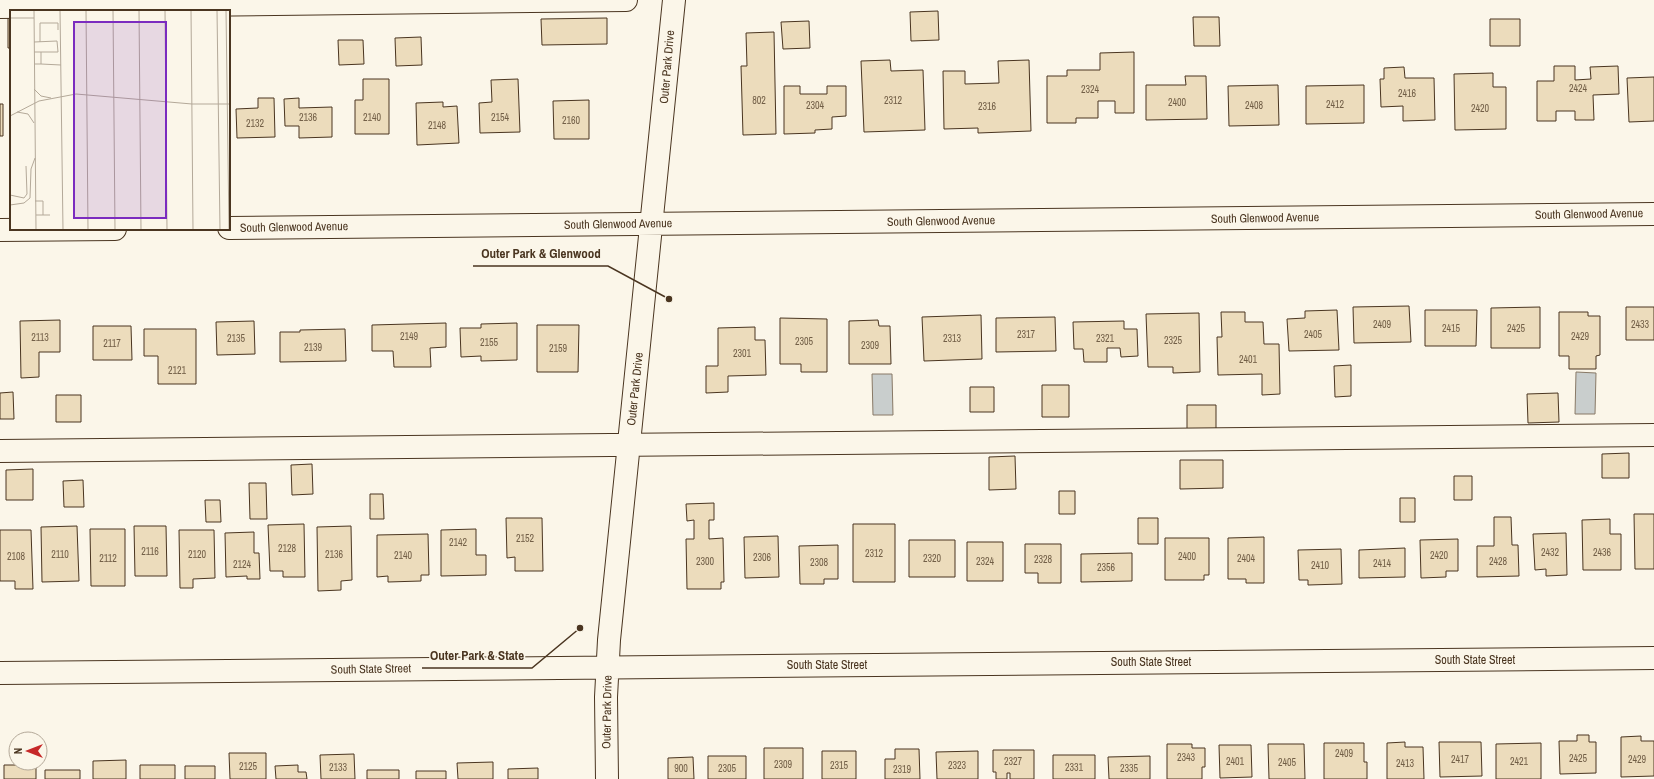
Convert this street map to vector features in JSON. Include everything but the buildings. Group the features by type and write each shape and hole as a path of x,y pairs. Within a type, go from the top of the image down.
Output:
{"street":[{"path":"0,7 626,0"},
{"name":"Outer Park Drive","path":"607,779 606,697 609,640 674,0"},
{"name":"South Glenwood Avenue","path":"230,228 1654,214"},
{"path":"0,230 10,230"},
{"path":"0,451 1654,435"},
{"name":"South State Street","path":"0,673 1654,658"}],"shaded area":[{"path":"1576,372 1596,373 1595,414 1575,414"},
{"path":"872,374 892,374 893,415 873,415"}],"place":[{"name":"Outer Park & Glenwood","path":"669,299"},
{"name":"Outer Park & State","path":"580,628"}]}
